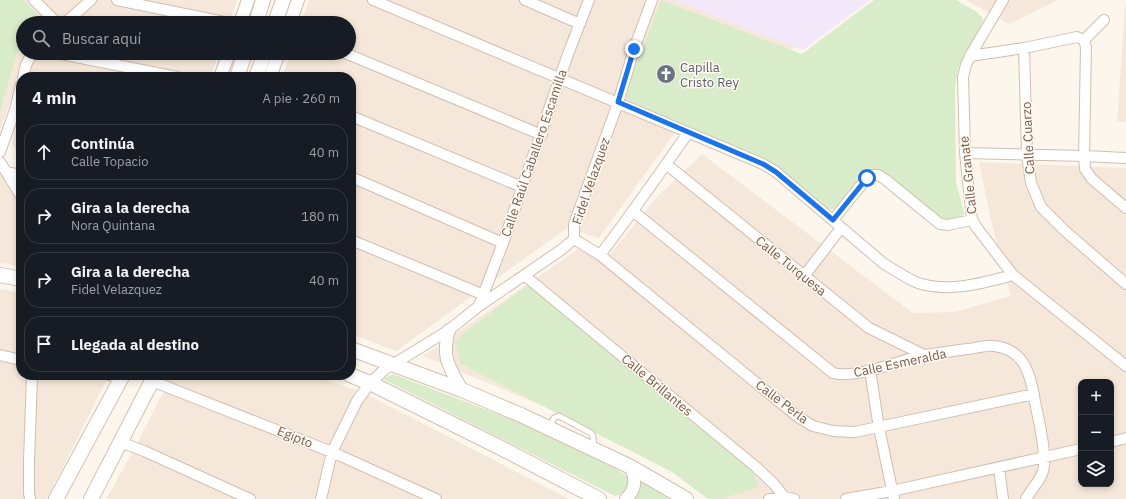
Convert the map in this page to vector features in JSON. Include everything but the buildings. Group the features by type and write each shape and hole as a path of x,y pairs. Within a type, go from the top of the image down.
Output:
{"main road":[{"path":"258,16 264,0"},
{"path":"277,16 283,0"},
{"path":"239,72 243,60"},
{"path":"258,72 262,60"},
{"path":"0,275 16,278"},
{"path":"356,351 462,390 521,415 631,467 686,499"},
{"path":"356,377 499,447 599,499"},
{"path":"56,499 116,380"},
{"path":"91,499 152,380"}],"street":[{"path":"34,0 50,16"},
{"path":"73,16 91,0"},
{"path":"116,0 195,16"},
{"path":"242,16 248,0"},
{"path":"292,16 298,0"},
{"path":"373,0 763,164 776,172 883,263 919,283 943,288 972,285 1013,276"},
{"path":"525,0 580,24"},
{"name":"Calle Raúl Caballero Escamilla","path":"479,306 542,135 560,79 589,0"},
{"name":"Fidel Velazquez","path":"321,499 332,452 357,401 370,383 393,365 448,330 479,306 562,250 574,239 574,224 618,102 634,49 652,0"},
{"name":"Calle Granate","path":"1003,0 970,56 963,77 965,153 972,220 985,240 1013,276 1126,366"},
{"path":"1084,40 1104,20"},
{"path":"970,56 1024,48 1077,37 1084,40"},
{"path":"1084,40 1086,47 1084,156 1086,169 1092,180 1126,208"},
{"name":"Calle Cuarzo","path":"1024,48 1027,155 1031,183 1041,207 1064,230 1126,284"},
{"path":"356,58 542,135"},
{"path":"24,72 28,60"},
{"path":"91,60 152,72"},
{"path":"222,72 226,60"},
{"path":"272,72 276,60"},
{"path":"0,152 16,116"},
{"path":"356,118 522,187"},
{"path":"600,255 634,212 688,133"},
{"path":"965,153 1126,158"},
{"path":"0,162 16,188"},
{"name":"Calle Turquesa","path":"666,164 868,328 924,355"},
{"path":"6,172 16,174"},
{"path":"833,220 867,178 872,175 878,175 886,180 940,224 948,226 972,220"},
{"path":"356,179 503,243"},
{"name":"Calle Esmeralda","path":"634,212 833,373 840,375 870,370 924,355 993,346 1005,348 1021,358 1025,365 1034,394 1045,457"},
{"path":"804,276 841,228"},
{"name":"Calle Perla","path":"574,239 600,255 798,417 813,426 833,431 855,432 1034,394"},
{"path":"356,242 484,295"},
{"name":"Calle Brillantes","path":"524,275 756,467 788,498"},
{"path":"448,330 445,344 446,356 450,370 462,390"},
{"path":"0,355 16,359"},
{"path":"870,370 879,428 893,495"},
{"path":"30,499 29,461 32,380"},
{"name":"Egipto","path":"158,380 332,452 424,496 436,499"},
{"path":"1114,441 1126,438"},
{"path":"120,442 250,499"},
{"path":"846,499 893,495 1078,450"},
{"path":"1026,499 1043,473 1045,457"},
{"path":"626,499 632,492 635,485 631,467"},
{"path":"999,468 1003,499"},
{"path":"769,499 788,498"}],"shaded area":[{"path":"0,0 237,0 231,16 45,16 48,3 43,16 16,16 16,60 26,60 22,72 16,72 16,88 0,130"},
{"path":"309,0 861,0 676,131 599,238 567,228 396,351 356,336 356,72 284,72 288,60 356,60 356,16 303,16"},
{"path":"674,0 870,0 803,50"},
{"path":"966,0 1058,0 1009,24"},
{"path":"1126,2 1126,122 1117,122 1125,5"},
{"path":"33,60 216,60 212,72 30,72"},
{"path":"16,127 16,151 12,143"},
{"path":"0,153 16,187 16,265 0,263"},
{"path":"702,154 913,313 955,312 1011,296 991,220 979,162 1126,168 1126,499 722,499 672,460 423,356 580,248 602,264 657,197"},
{"path":"0,289 16,292 16,380 106,380 47,499 0,499"},
{"path":"169,380 325,380 360,391 569,499 106,499 136,446"}],"green space":[{"path":"0,0 23,0 39,16 16,16 16,56 0,112"},
{"path":"661,0 802,54 874,0 956,0 977,12 983,18 982,24 958,68 955,88 956,182 964,212 963,217 960,220 941,221 874,169 869,170 834,209 826,208 758,158 630,102 626,96 627,89"},
{"path":"527,285 753,470 759,487 721,499 708,499 672,472 461,364 455,340"},
{"path":"393,374 560,438 628,476 631,482 624,494 615,496 383,379"},
{"path":"640,479 677,499 633,499"}],"place":[{"name":"Capilla Cristo Rey","path":"666,74"}],"route":[{"path":"634,49 618,102 763,164 776,172 833,220 867,178"}]}
